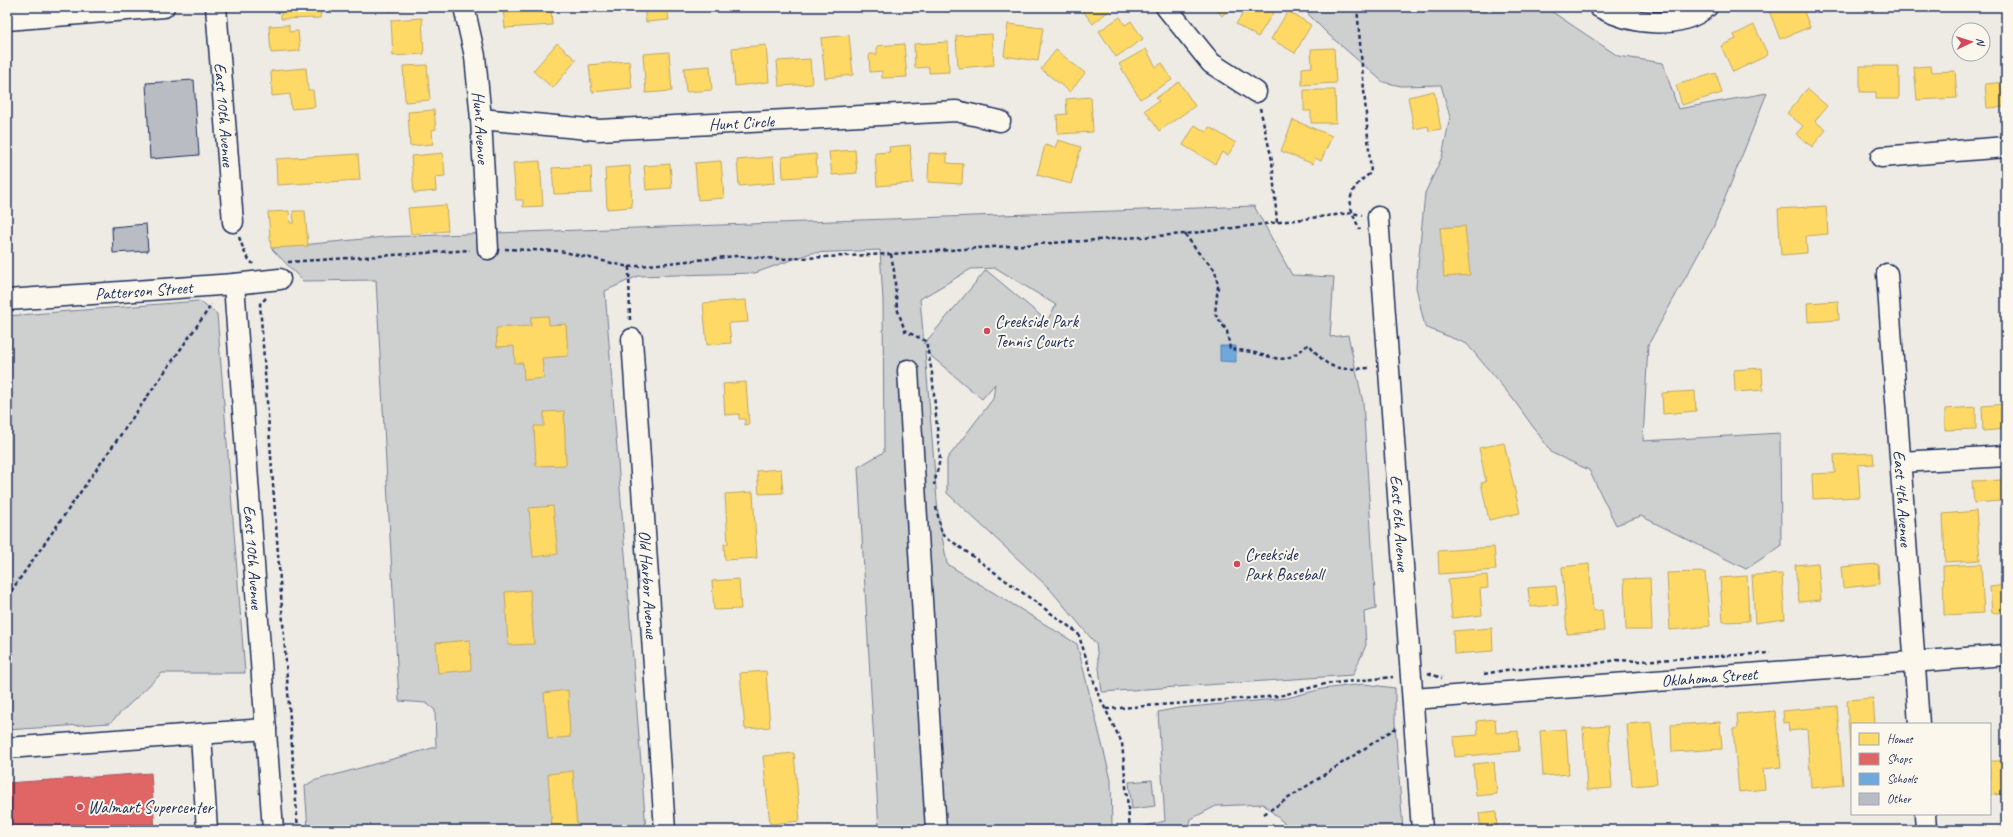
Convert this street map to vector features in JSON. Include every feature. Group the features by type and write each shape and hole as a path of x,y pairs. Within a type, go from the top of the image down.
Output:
{"street":[{"path":"7,20 164,7"},
{"name":"East 10th Avenue","path":"216,7 233,222"},
{"name":"Hunt Avenue","path":"464,7 475,56 481,119 488,249"},
{"path":"1166,7 1211,63 1256,92"},
{"path":"1599,7 1629,19 1668,23 1699,14 1707,7"},
{"name":"Hunt Circle","path":"481,119 599,130 956,111 1000,121"},
{"path":"1881,157 2006,147"},
{"name":"East 6th Avenue","path":"1378,217 1422,830"},
{"name":"Patterson Street","path":"7,300 226,284 277,274"},
{"name":"East 4th Avenue","path":"1887,274 1919,723"},
{"name":"East 10th Avenue","path":"226,284 266,729 273,830"},
{"name":"Old Harbor Avenue","path":"632,339 665,830"},
{"path":"908,370 936,830"},
{"path":"1901,462 2006,456"},
{"name":"Oklahoma Street","path":"1413,698 2006,655"},
{"path":"7,748 201,735 266,729"},
{"path":"201,735 207,830"},
{"path":"1925,815 1926,830"}],"path":[{"path":"1351,213 1350,197 1354,187 1361,179 1371,172 1357,7"},
{"path":"1256,92 1272,160 1277,223"},
{"path":"298,830 260,304 266,300 277,274 488,249 560,250 629,267 736,256 780,258 891,254 1185,234 1351,213 1378,217"},
{"path":"233,222 246,256 254,264"},
{"path":"1185,234 1197,251 1215,270 1218,286 1215,314 1227,331 1230,349 1254,352 1272,359 1285,359 1296,354 1309,344 1326,364 1337,368 1370,368"},
{"path":"891,254 897,308 905,331 926,341 932,373 940,459 933,493"},
{"path":"629,267 629,302 632,339"},
{"path":"7,597 91,480 226,284"},
{"path":"934,500 942,534 1078,633 1098,694 1122,743 1130,830"},
{"path":"1106,709 1279,696 1326,684 1394,677"},
{"path":"1264,814 1400,726"}],"shaded area":[{"path":"1301,7 1542,7 1548,9 1618,56 1663,63 1678,109 1767,93 1713,228 1648,345 1643,441 1780,433 1781,546 1746,569 1641,516 1616,525 1589,470 1552,453 1513,399 1467,344 1425,327 1416,287 1425,193 1442,157 1450,117 1441,85 1401,86 1383,82 1329,35"},
{"path":"1254,206 1292,275 1334,277 1330,337 1348,335 1363,402 1376,609 1364,612 1366,645 1353,675 1102,692 1096,644 1049,588 947,493 947,459 993,399 995,384 982,399 925,351 938,513 947,564 1077,644 1111,780 1112,826 1106,830 879,830 858,467 884,452 883,300 880,250 811,253 755,273 638,276 605,291 646,830 308,830 305,786 313,781 436,747 435,710 426,703 399,701 376,280 303,281 271,248 384,237","holes":["996,268 1056,305 1047,321 986,270 924,344 920,299 971,269"]},
{"path":"199,301 217,314 245,673 162,673 110,723 7,730 7,316"},
{"path":"1364,684 1395,688 1395,723 1403,830 1292,830 1263,804 1216,806 1191,819 1188,830 1130,830 1165,821 1158,712 1179,708 1287,698 1322,689"},
{"path":"1152,780 1155,806 1132,809 1129,782"}],"building: Homes":[{"path":"281,7 320,7 321,18 281,19"},
{"path":"388,7 414,7 414,8 389,11"},
{"path":"503,7 551,7 552,25 505,28"},
{"path":"644,7 667,7 669,20 646,22"},
{"path":"677,7 702,7 678,11"},
{"path":"1080,7 1110,7 1111,9 1093,24"},
{"path":"1214,7 1231,7 1222,16"},
{"path":"1247,7 1276,8 1258,37 1236,24"},
{"path":"1802,7 1810,27 1780,39 1768,8"},
{"path":"1288,11 1311,25 1295,53 1271,39"},
{"path":"1120,17 1125,25 1131,21 1143,39 1116,57 1099,31"},
{"path":"422,18 424,54 393,56 391,20"},
{"path":"1008,24 1043,28 1038,61 1004,56"},
{"path":"289,25 289,32 298,31 300,51 271,53 269,26"},
{"path":"1754,25 1768,55 1733,72 1721,46 1736,39 1734,35"},
{"path":"992,34 994,65 958,68 956,36"},
{"path":"849,35 853,75 825,78 821,38"},
{"path":"948,42 949,72 929,73 929,67 915,68 914,44"},
{"path":"557,43 576,60 553,88 533,71"},
{"path":"904,44 907,77 882,78 882,71 870,72 869,54 877,54 877,46"},
{"path":"766,45 769,82 735,86 732,48"},
{"path":"1334,48 1336,83 1302,85 1302,68 1312,67 1311,49"},
{"path":"1146,49 1156,67 1162,63 1172,80 1140,99 1119,64"},
{"path":"1056,50 1085,73 1070,92 1041,69"},
{"path":"669,52 672,91 646,93 643,54"},
{"path":"810,59 812,84 779,86 777,61"},
{"path":"629,61 632,88 592,92 589,65"},
{"path":"427,65 430,100 405,102 403,66"},
{"path":"710,66 712,90 686,92 684,68"},
{"path":"1860,66 1899,66 1899,99 1876,99 1876,92 1860,92"},
{"path":"1931,66 1932,72 1955,71 1957,98 1917,100 1914,67"},
{"path":"306,68 308,90 313,90 315,107 291,109 290,94 272,96 271,71"},
{"path":"1716,73 1722,93 1682,105 1676,85"},
{"path":"1179,82 1195,106 1159,131 1145,110 1159,101 1156,98"},
{"path":"2006,82 2006,107 1987,108 1985,84"},
{"path":"1807,89 1827,106 1815,121 1826,130 1812,147 1796,134 1803,126 1787,113"},
{"path":"1304,90 1335,90 1336,123 1311,123 1311,111 1304,111"},
{"path":"1434,91 1441,129 1429,131 1428,126 1414,129 1408,97"},
{"path":"1091,97 1093,132 1058,134 1057,115 1067,114 1066,99"},
{"path":"434,110 436,129 432,130 433,144 410,146 408,112"},
{"path":"1293,120 1332,136 1321,161 1315,158 1313,164 1281,151"},
{"path":"1195,125 1206,132 1209,127 1236,143 1228,155 1222,152 1215,164 1183,145"},
{"path":"1058,140 1081,147 1071,184 1037,175 1045,145 1055,148"},
{"path":"910,145 913,183 877,186 875,153 890,152 889,147"},
{"path":"855,150 857,173 832,175 829,152"},
{"path":"443,153 445,176 435,177 436,191 414,193 411,156"},
{"path":"929,153 947,154 947,163 963,164 962,184 928,182"},
{"path":"358,154 360,180 277,185 276,159"},
{"path":"816,154 817,176 783,178 782,157"},
{"path":"773,157 775,183 739,186 737,160"},
{"path":"540,161 543,206 523,207 523,200 516,200 513,163"},
{"path":"721,161 724,198 698,200 695,163"},
{"path":"670,164 672,188 646,190 644,166"},
{"path":"591,166 592,193 554,194 552,168"},
{"path":"630,166 632,207 607,209 605,168"},
{"path":"446,205 448,231 411,234 408,208"},
{"path":"1826,206 1828,234 1806,236 1807,253 1781,255 1778,209"},
{"path":"289,211 290,223 294,223 293,211 305,211 308,246 271,248 268,212"},
{"path":"1465,226 1470,275 1444,277 1440,228"},
{"path":"746,300 748,322 729,323 731,343 707,345 703,303"},
{"path":"1838,301 1839,320 1808,322 1807,303"},
{"path":"548,316 549,325 566,324 568,356 542,358 544,378 524,380 523,363 515,363 514,346 497,347 496,328 531,326 531,317"},
{"path":"1762,368 1763,390 1735,392 1734,370"},
{"path":"746,382 749,424 745,425 745,419 739,419 739,414 725,415 723,384"},
{"path":"1695,391 1696,411 1663,414 1662,393"},
{"path":"2006,404 2006,429 1983,431 1982,406"},
{"path":"1976,407 1976,429 1945,430 1945,409"},
{"path":"564,411 566,465 536,466 534,426 544,426 544,412"},
{"path":"1504,443 1520,513 1489,520 1481,483 1486,482 1479,448"},
{"path":"1873,453 1874,464 1858,465 1860,497 1813,499 1812,474 1835,473 1834,455"},
{"path":"781,469 783,493 759,494 757,471"},
{"path":"2006,480 2006,508 2002,509 2001,501 1974,503 1972,481"},
{"path":"753,492 757,558 725,560 724,544 728,544 725,494"},
{"path":"553,506 558,554 533,557 529,508"},
{"path":"1976,511 1980,560 1945,562 1943,514"},
{"path":"1494,547 1496,570 1439,574 1438,551"},
{"path":"1818,563 1821,600 1799,602 1795,565"},
{"path":"1589,564 1593,611 1602,610 1604,631 1567,634 1562,567"},
{"path":"1878,564 1879,584 1843,588 1841,567"},
{"path":"1981,564 1984,613 1944,615 1943,566"},
{"path":"1705,572 1710,626 1670,630 1667,573"},
{"path":"1782,574 1785,619 1755,623 1752,575"},
{"path":"1487,575 1488,588 1480,589 1482,615 1452,618 1448,579"},
{"path":"1747,576 1749,621 1723,622 1720,578"},
{"path":"1650,578 1652,630 1626,630 1624,579"},
{"path":"739,579 741,609 714,610 712,581"},
{"path":"2006,585 2006,612 1992,613 1990,587"},
{"path":"1556,586 1558,605 1530,607 1528,588"},
{"path":"530,590 534,644 508,645 505,592"},
{"path":"1492,628 1493,651 1454,654 1453,631"},
{"path":"470,640 471,670 438,673 436,643"},
{"path":"766,671 770,727 745,729 740,673"},
{"path":"568,690 570,737 548,739 544,693"},
{"path":"1873,698 1875,723 1851,723 1851,765 1847,700"},
{"path":"1837,706 1843,785 1811,788 1807,729 1789,731 1788,722 1784,723 1783,711"},
{"path":"1775,711 1781,767 1763,769 1765,789 1739,792 1733,729 1738,728 1737,714"},
{"path":"1495,719 1496,733 1518,731 1519,751 1455,757 1453,737 1478,735 1477,721"},
{"path":"1651,722 1657,784 1632,786 1627,724"},
{"path":"1720,722 1722,749 1672,752 1671,725"},
{"path":"1608,726 1612,788 1587,790 1583,728"},
{"path":"1566,729 1569,774 1543,776 1540,731"},
{"path":"794,753 800,821 770,824 763,756"},
{"path":"1991,761 2006,761 2006,794 1991,795"},
{"path":"1494,762 1497,794 1476,796 1473,764"},
{"path":"573,771 577,830 552,830 548,774"},
{"path":"1496,811 1497,830 1481,830 1479,813"},
{"path":"1725,826 1725,830 1709,830 1709,827"}],"building: Shops":[{"name":"Walmart Supercenter","path":"151,773 155,830 7,830 7,783"}],"building: Schools":[{"path":"1220,346 1236,346 1236,362 1220,361"}],"building: Other":[{"path":"194,80 199,155 150,159 146,83"},
{"path":"146,224 148,251 113,253 112,227"}],"place":[{"name":"Creekside Park Tennis Courts","path":"987,331"},
{"name":"Creekside Park Baseball","path":"1237,564"},
{"name":"Walmart Supercenter","path":"80,807"}]}
